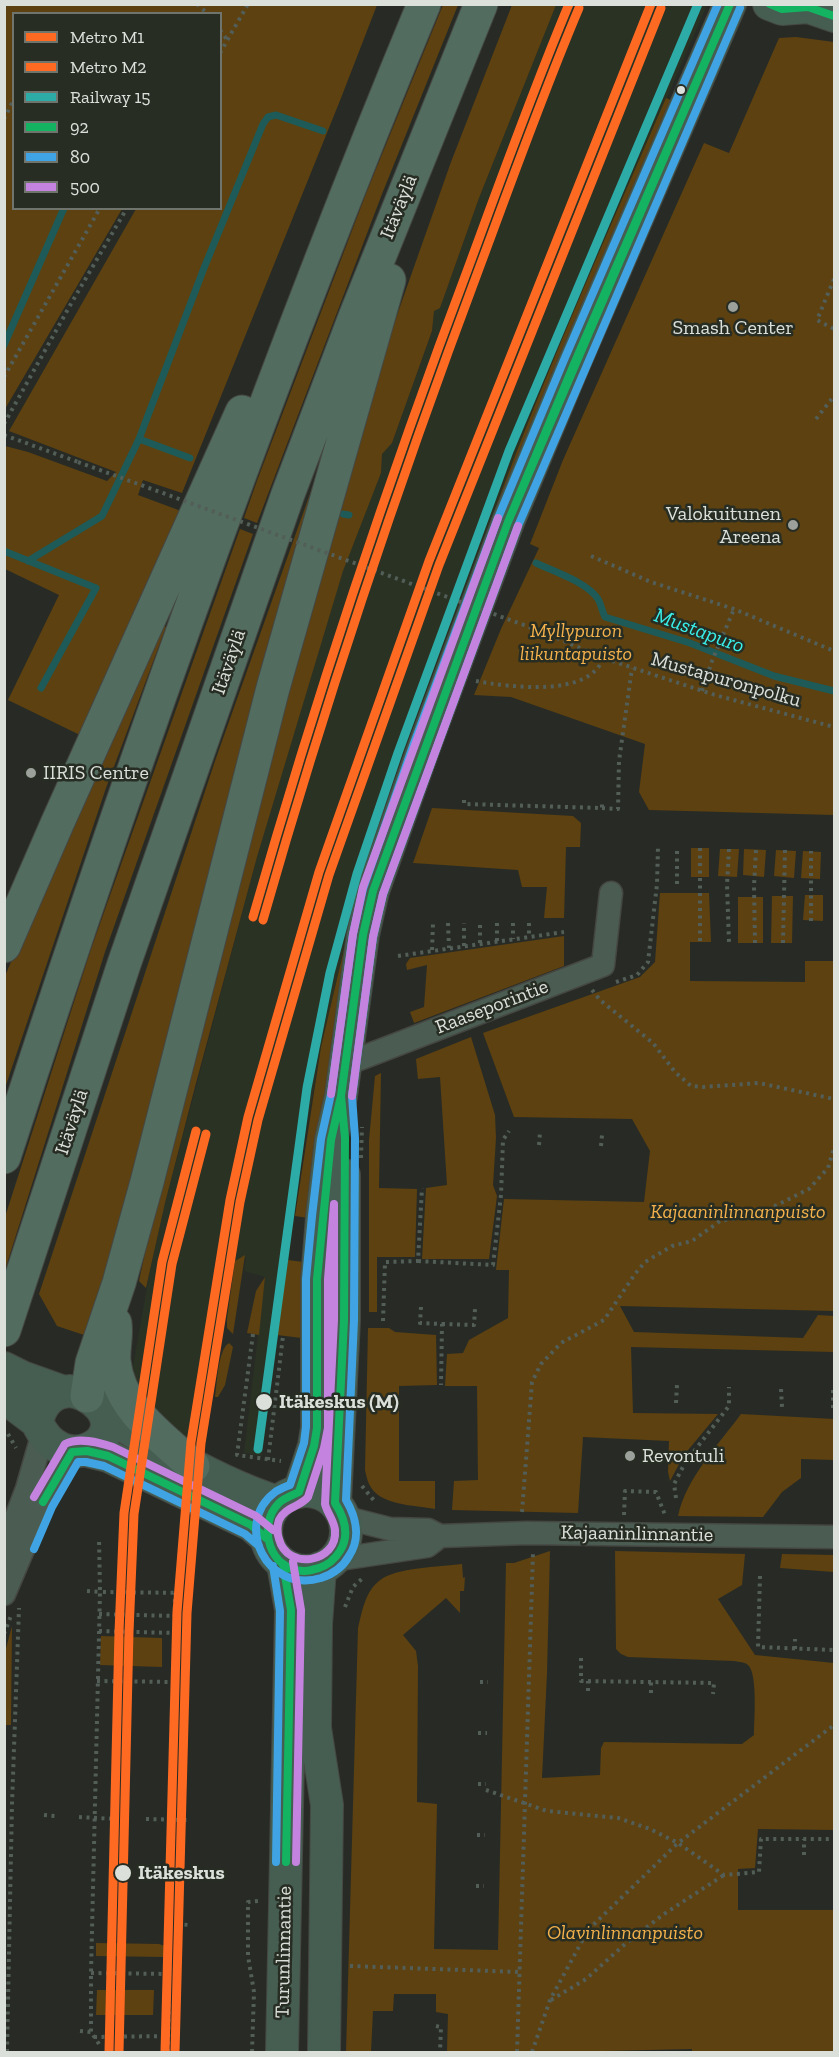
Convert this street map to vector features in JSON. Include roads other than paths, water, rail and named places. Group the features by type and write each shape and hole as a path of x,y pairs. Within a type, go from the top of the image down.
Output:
{"highway":[{"path":"4,1157 74,943 235,485 350,185 424,4"},
{"name":"Itäväylä","path":"4,1330 124,964 288,494 355,317 481,4"},
{"path":"75,1397 93,1363 147,1182 273,688 434,120"},
{"path":"4,946 216,468 350,185"},
{"path":"111,1304 116,1327 114,1359 118,1380 127,1398 138,1416 193,1466"}],"main road":[{"path":"341,1096 345,1138 344,1320 339,1510 346,1532 342,1547 327,1564 312,1570 297,1570 283,1564 272,1552 266,1538 266,1530 269,1515 289,1497 314,1446 317,1428 317,1279 331,1140 346,1064 363,935 374,891 423,750 508,522 730,4"},
{"path":"770,4 782,9 816,9"},
{"path":"4,1368 75,1397 193,1466 251,1493 289,1497 315,1492 339,1510"},
{"path":"80,1451 98,1443 107,1422 75,1397 53,1395 23,1419 56,1446 80,1451 108,1456 251,1525 266,1538"},
{"name":"Turunlinnantie","path":"282,2052 291,1610 283,1564"},
{"path":"324,2052 327,1805 315,1728 316,1624 327,1564"}],"street":[{"name":"Raaseporintie","path":"346,1064 603,964 611,893"},
{"path":"4,1549 27,1489 23,1419"},
{"path":"12,1598 43,1502 80,1451"},
{"name":"Kajaaninlinnantie","path":"339,1510 390,1529 428,1530 440,1536 530,1539 834,1537"},
{"name":"Kajaaninlinnantie","path":"327,1564 427,1546 440,1536"}],"waterway":[{"path":"139,439 204,268 263,124 268,117 276,115 323,131"},
{"path":"4,345 63,210"},
{"name":"Mustapuro","path":"28,561 102,516 139,439 190,458"},
{"name":"Mustapuro","path":"343,514 349,515"},
{"path":"4,551 96,588 41,688"},
{"name":"Mustapuro","path":"536,563 586,587 598,599 605,617 690,643 774,676 834,691"}],"metro line":[{"name":"M1","path":"253,917 302,752 382,506 506,165 569,4"},
{"name":"M1","path":"165,2052 177,1612 191,1442 230,1200 248,1117 319,872 429,561 651,4"},
{"name":"M2","path":"263,920 312,755 392,510 516,169 579,8"},
{"name":"M2","path":"175,2052 187,1613 201,1443 240,1202 258,1120 329,875 439,565 661,8"},
{"name":"M1","path":"109,2052 124,1513 162,1262 196,1131"},
{"name":"M2","path":"119,2052 134,1514 172,1264 206,1134"}],"rail line":[{"name":"15","path":"258,1449 307,1088 330,973 357,874 398,753 509,451 698,4"}],"place":[{"name":"Smash Center","path":"733,307"},
{"name":"Valokuitunen Areena","path":"793,525"},
{"name":"IIRIS Centre","path":"31,773"},
{"name":"Itäkeskus (M)","path":"264,1402"},
{"name":"Revontuli","path":"630,1456"},
{"name":"Itäkeskus","path":"123,1873"}],"park label":[{"name":"Myllypuron liikuntapuisto","path":"576,642"},
{"name":"Kajaaninlinnanpuisto","path":"738,1212"},
{"name":"Olavinlinnanpuisto","path":"625,1933"}]}
